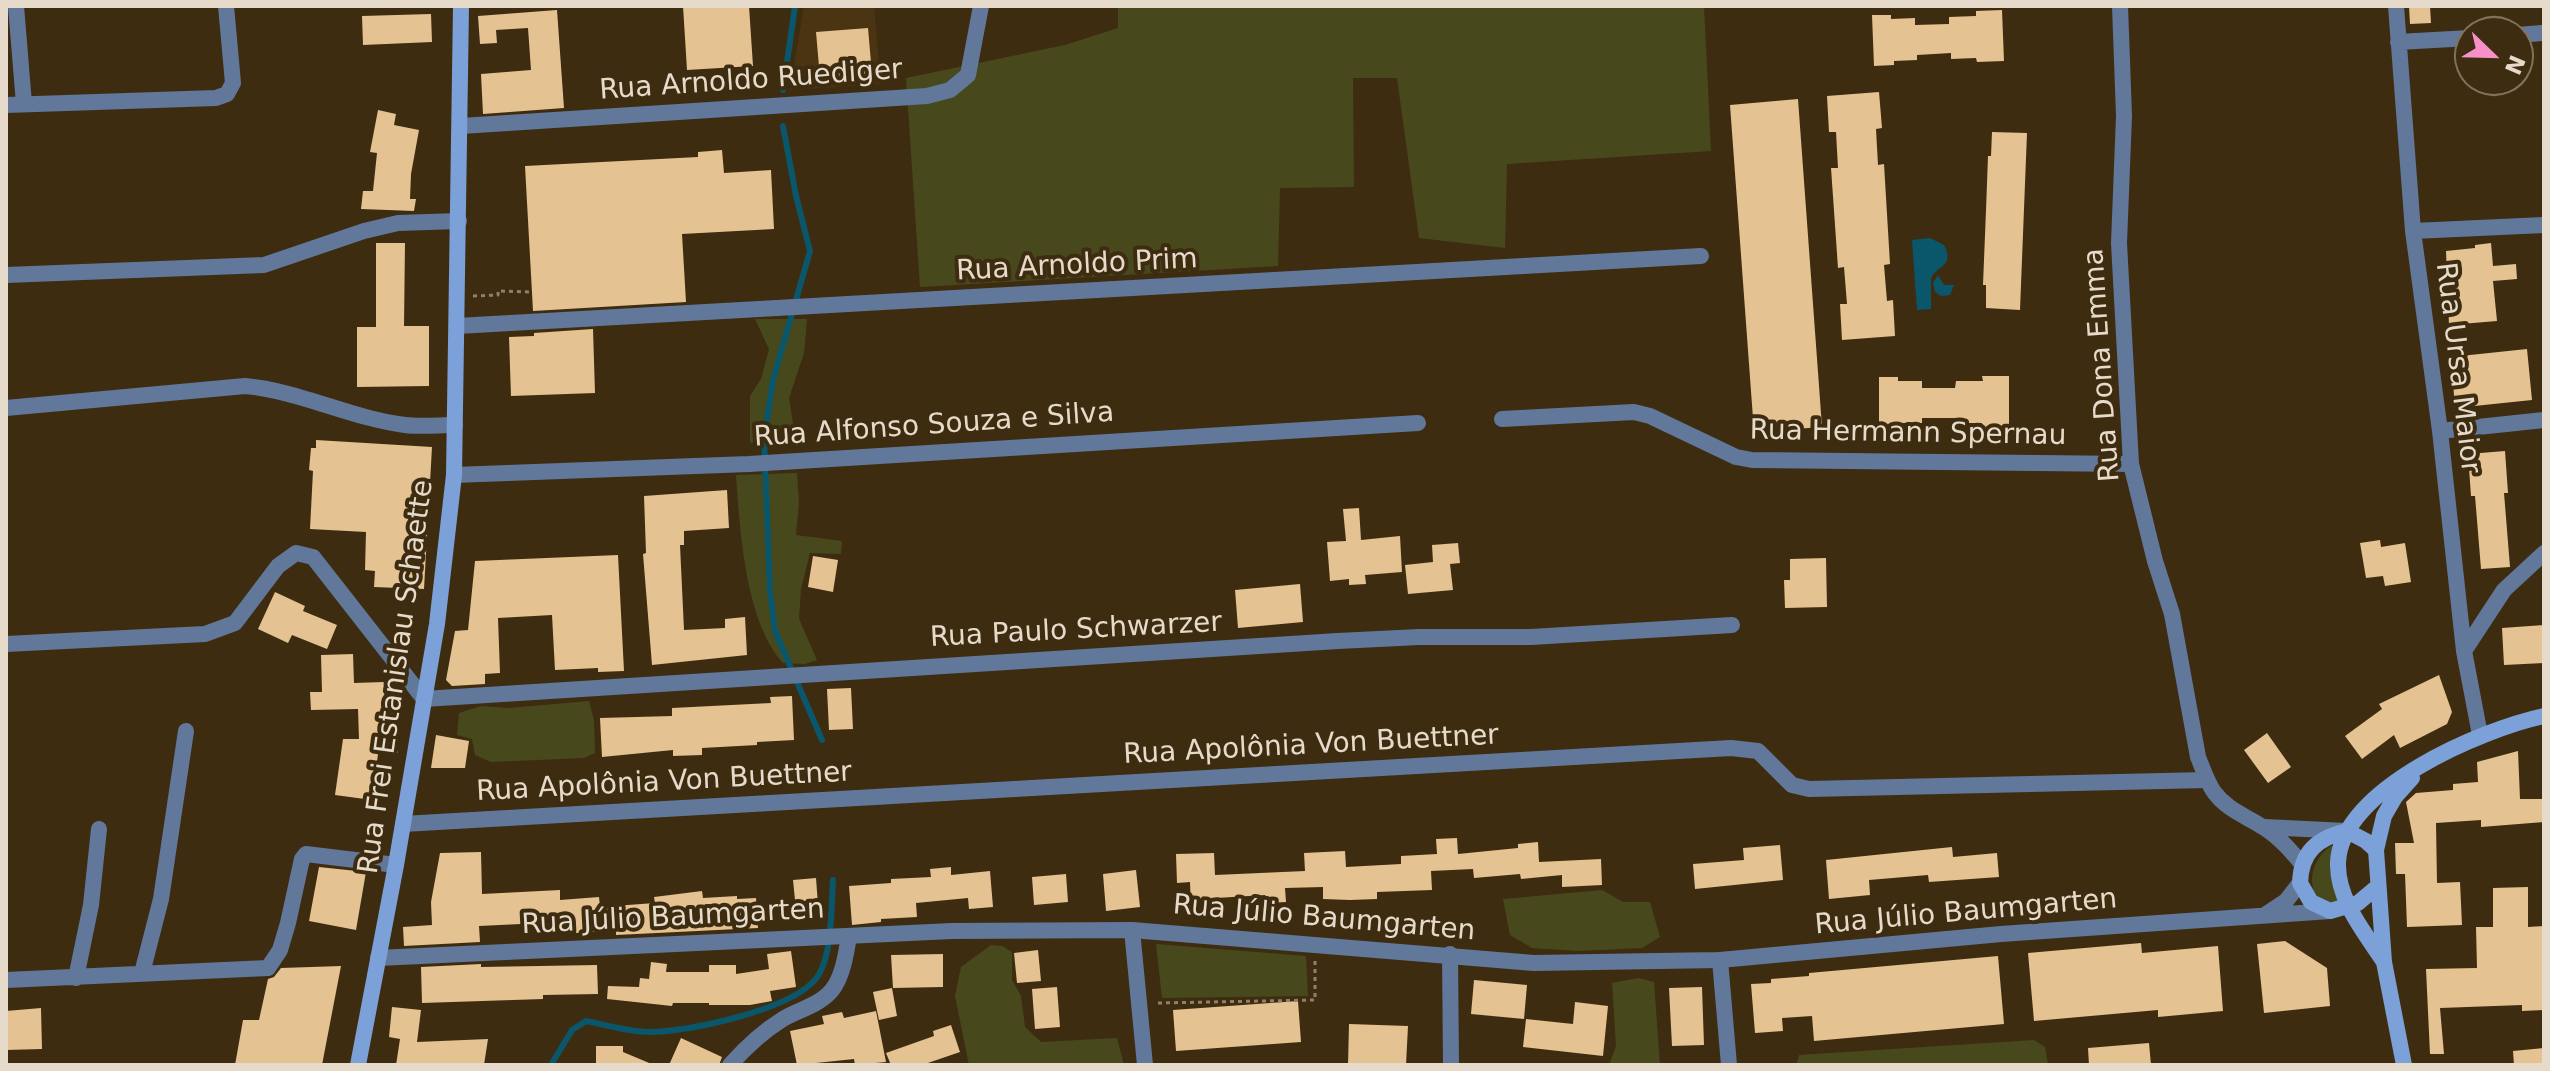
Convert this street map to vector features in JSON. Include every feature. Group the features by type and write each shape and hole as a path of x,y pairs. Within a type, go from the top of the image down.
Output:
{"main road":[{"name":"Rua Frei Estanislau Schaette","path":"358,1065 424,699 440,598 454,475 461,6"},
{"path":"2384,962 2349,908 2341,888 2338,861 2347,831 2387,787 2423,765 2480,735 2544,716"},
{"path":"2404,1065 2384,962 2376,850 2384,816 2395,797 2423,765"},
{"path":"2347,831 2376,850"},
{"path":"2347,831 2318,841 2306,854 2300,883 2311,902 2330,911 2349,908 2377,887"}],"street":[{"path":"16,6 24,104"},
{"path":"6,105 216,98 227,94 233,83 226,6"},
{"name":"Rua Arnoldo Ruediger","path":"461,126 927,96 950,90 968,75 981,6"},
{"name":"Rua Dona Emma","path":"2120,6 2124,116 2119,243 2131,464 2172,614 2198,757 2207,780 2232,810 2263,827 2302,864"},
{"name":"Rua Ursa Maior","path":"2396,6 2413,231 2440,431 2464,651 2480,735"},
{"path":"2534,34 2542,33"},
{"path":"2398,42 2454,39"},
{"path":"6,275 264,265 364,231 398,223 459,221"},
{"path":"2413,231 2544,225"},
{"name":"Rua Arnoldo Prim","path":"457,326 1701,256"},
{"path":"6,408 245,386 272,388 363,416 405,425 455,425"},
{"name":"Rua Hermann Spernau","path":"1502,419 1634,412 1650,416 1736,457 1752,460 2131,464"},
{"path":"2440,431 2544,420"},
{"name":"Rua Alfonso Souza e Silva","path":"454,475 749,464 1418,423"},
{"path":"6,644 205,634 235,623 278,566 296,553 313,557 424,699"},
{"path":"2464,651 2504,590 2544,553"},
{"name":"Rua Paulo Schwarzer","path":"424,699 801,673 1419,637 1531,637 1732,625"},
{"path":"142,973 161,899 186,731"},
{"name":"Rua Apolônia Von Buettner","path":"403,824 1731,748 1758,751 1792,785 1809,789 2207,780"},
{"name":"Rua Dona Emma","path":"2263,827 2347,831"},
{"path":"76,978 91,905 99,829"},
{"path":"6,980 268,968 280,950 302,859 306,854 396,865"},
{"path":"2264,916 2286,901 2300,883"},
{"name":"Rua Júlio Baumgarten","path":"378,958 952,931 1132,930 1534,963 1720,960 2001,934 2330,911"},
{"path":"1132,930 1145,1065"},
{"path":"730,1065 753,1040 832,991 841,971 836,936"},
{"path":"1450,954 1451,1065"},
{"path":"1720,960 1729,1065"}],"path":[{"path":"458,297 498,295 498,291 532,292"},
{"path":"1138,1003 1315,1000 1315,945"}],"shaded area":[{"path":"804,6 874,6 881,84 790,90"}],"green space":[{"path":"1118,6 1704,6 1711,151 1507,164 1505,248 1419,238 1397,78 1353,78 1354,187 1280,188 1278,266 920,287 906,78 1065,45 1118,28"},
{"path":"755,319 807,319 804,353 789,398 795,436 750,443 750,396 761,379 769,349"},
{"path":"797,473 799,503 796,535 842,541 841,554 810,553 801,589 799,619 817,660 805,664 783,663 760,624 747,574 736,475"},
{"path":"589,701 594,720 595,753 584,758 491,762 475,755 472,739 457,735 459,713 481,706 509,708"},
{"path":"2333,845 2339,897 2337,903 2317,896 2312,878 2318,859"},
{"path":"1602,890 1623,902 1650,902 1660,937 1642,948 1578,951 1532,948 1510,935 1503,899"},
{"path":"1156,944 1306,956 1308,996 1162,998"},
{"path":"991,945 1002,946 1012,952 1012,980 1021,996 1025,1027 1041,1042 1117,1038 1124,1065 969,1065 955,996 961,967"},
{"path":"1638,978 1654,982 1660,1065 1609,1065 1616,1046 1612,983"},
{"path":"2034,1040 2045,1047 2048,1065 1796,1065 1799,1055"}],"water":[{"path":"1930,238 1944,245 1948,257 1931,278 1931,309 1917,310 1912,240"},
{"path":"1938,275 1944,285 1954,285 1950,295 1941,296 1935,292 1933,283"}],"building":[{"path":"683,6 749,6 753,66 687,70"},
{"path":"2409,6 2430,6 2431,23 2410,24"},
{"path":"557,10 564,108 483,114 481,74 531,70 528,28 496,30 497,43 480,44 478,16"},
{"path":"2002,10 2004,61 1951,59 1951,53 1917,55 1917,60 1874,66 1872,15 1891,15 1891,19 1915,18 1915,25 1949,24 1949,17 1976,16 1976,11"},
{"path":"431,14 432,42 363,45 362,16"},
{"path":"868,28 872,74 820,78 816,32"},
{"path":"1879,92 1882,128 1876,129 1878,165 1884,164 1890,264 1884,265 1887,301 1893,300 1895,336 1842,340 1840,304 1847,304 1844,267 1838,268 1831,168 1838,168 1836,132 1829,132 1827,96"},
{"path":"1798,99 1822,427 1754,432 1730,105"},
{"path":"378,110 396,114 394,125 419,130 411,174 410,199 416,199 414,211 361,209 363,191 373,191 377,153 370,152"},
{"path":"1992,132 2027,133 2020,310 1986,308 1986,285 1983,285 1988,156 1991,156"},
{"path":"722,150 724,173 771,170 774,229 682,234 686,302 533,311 525,166 698,157 698,152"},
{"path":"376,243 405,243 404,326 429,326 429,386 357,387 357,327 376,327"},
{"path":"2491,243 2493,266 2516,264 2517,279 2493,281 2497,321 2449,325 2446,251"},
{"path":"593,329 595,393 511,396 509,337"},
{"path":"2527,349 2532,400 2455,408 2451,357"},
{"path":"1982,376 2009,376 2009,427 1982,428 1982,423 1957,423 1957,418 1922,418 1922,423 1899,423 1900,428 1879,428 1879,377 1922,381 1922,388 1955,388 1956,381 1983,381"},
{"path":"316,440 432,447 424,589 374,587 375,571 365,570 366,532 310,529 313,471 309,470 311,448 316,448"},
{"path":"2505,451 2508,493 2504,493 2510,567 2481,569 2468,454"},
{"path":"727,490 729,528 684,531 684,545 680,545 684,630 725,628 725,619 745,617 747,655 652,665 643,554 646,553 644,496"},
{"path":"1359,508 1361,540 1400,536 1402,572 1365,575 1366,584 1349,585 1349,579 1330,581 1327,542 1346,541 1343,509"},
{"path":"2380,540 2381,547 2405,543 2411,582 2385,586 2383,576 2366,578 2360,543"},
{"path":"1458,543 1460,563 1450,564 1453,590 1408,594 1405,565 1433,562 1432,545"},
{"path":"618,555 624,671 598,672 598,668 555,670 552,615 498,618 500,673 485,674 485,684 452,686 446,680 455,631 468,630 475,561"},
{"path":"813,556 838,560 833,592 808,587"},
{"path":"1826,558 1827,607 1785,608 1784,580 1790,580 1790,559"},
{"path":"1300,584 1303,622 1238,628 1235,590"},
{"path":"275,592 305,606 303,611 337,625 327,649 292,635 288,643 258,629"},
{"path":"2544,625 2544,663 2504,665 2502,628"},
{"path":"353,654 354,683 384,682 385,713 397,713 398,753 378,754 372,800 335,795 343,739 359,739 358,709 311,710 310,692 322,692 321,655"},
{"path":"2439,675 2452,712 2447,724 2400,748 2394,735 2362,759 2345,736 2382,709 2379,704"},
{"path":"851,688 853,729 829,730 827,689"},
{"path":"792,696 794,740 702,748 702,755 673,756 673,750 602,757 600,718 672,716 672,708 771,703 770,697"},
{"path":"2267,733 2291,767 2268,783 2244,750"},
{"path":"436,735 469,741 465,768 431,768"},
{"path":"2518,751 2520,799 2544,799 2544,822 2481,827 2481,820 2436,823 2437,883 2460,882 2462,925 2407,927 2405,874 2396,874 2395,843 2414,843 2406,802 2416,793 2453,790 2453,784 2478,782 2477,762"},
{"path":"1457,838 1458,854 1518,848 1518,844 1538,842 1539,862 1601,859 1602,885 1562,887 1562,875 1521,879 1520,874 1474,878 1473,869 1431,871 1432,890 1377,892 1377,899 1323,899 1323,887 1285,888 1286,902 1266,903 1265,895 1216,898 1216,908 1191,910 1190,882 1177,883 1176,854 1214,853 1215,875 1305,871 1304,853 1345,851 1346,867 1401,864 1401,856 1437,854 1436,839"},
{"path":"1780,845 1783,880 1695,889 1693,864 1744,860 1743,848"},
{"path":"1952,847 1953,857 1997,853 1999,877 1929,882 1928,875 1869,880 1870,895 1829,899 1826,860"},
{"path":"481,852 482,894 560,890 560,900 599,897 600,907 655,903 654,897 702,891 703,898 756,898 758,928 616,935 616,930 576,933 575,918 521,920 521,924 479,926 480,942 404,946 403,927 432,925 431,902 440,853"},
{"path":"319,867 366,872 356,930 309,921"},
{"path":"951,867 951,875 990,871 993,907 969,909 968,898 916,903 917,917 881,919 881,922 852,925 849,886 931,877 930,869"},
{"path":"1136,870 1140,907 1106,911 1103,874"},
{"path":"1066,874 1068,902 1034,905 1032,877"},
{"path":"816,878 819,918 797,920 793,880"},
{"path":"2528,887 2528,927 2544,926 2544,1010 2522,1011 2522,1005 2440,1008 2444,1054 2430,1054 2426,969 2477,968 2476,927 2493,927 2493,888"},
{"path":"1919,907 1920,925 1894,927 1893,910"},
{"path":"2285,941 2327,968 2330,1006 2264,1013 2257,944"},
{"path":"2141,943 2142,953 2218,946 2223,1011 2158,1017 2158,1010 2034,1021 2028,953"},
{"path":"1038,950 1041,981 1017,983 1014,953"},
{"path":"791,951 796,987 770,991 772,1001 750,1005 673,1003 672,1006 607,999 608,986 639,987 640,978 649,979 651,962 667,964 666,972 709,972 709,965 736,965 736,974 769,969 767,954"},
{"path":"943,954 943,987 893,988 891,955"},
{"path":"1998,956 2004,1024 1814,1041 1812,1016 1782,1018 1783,1031 1755,1033 1751,984 1809,976 1809,973"},
{"path":"481,964 481,967 597,965 598,994 422,1003 421,967"},
{"path":"341,966 322,1065 235,1065 243,1020 259,1020 268,979 281,968"},
{"path":"1474,980 1527,985 1524,1019 1471,1014"},
{"path":"1057,987 1060,1027 1035,1029 1032,989"},
{"path":"1702,987 1704,1045 1672,1046 1669,988"},
{"path":"892,988 897,1016 879,1020 873,992"},
{"path":"1298,1001 1301,1042 1176,1051 1173,1010"},
{"path":"1575,1002 1608,1006 1603,1056 1523,1047 1526,1019 1573,1024"},
{"path":"392,1007 421,1010 417,1042 488,1039 484,1065 396,1065 400,1039 389,1037"},
{"path":"41,1008 42,1049 6,1050 6,1011"},
{"path":"876,1011 886,1062 855,1065 854,1059 797,1065 790,1031 824,1024 822,1016 842,1012 844,1018"},
{"path":"1349,1024 1408,1026 1406,1065 1348,1065"},
{"path":"951,1025 960,1052 922,1065 891,1065 886,1053 934,1036 933,1031"},
{"path":"681,1038 722,1057 719,1065 669,1065"},
{"path":"2149,1043 2151,1065 2089,1065 2088,1048"},
{"path":"596,1046 623,1046 623,1052 654,1065 596,1065"},
{"path":"2544,1048 2544,1065 2514,1065 2513,1051"}],"waterway":[{"path":"783,90 795,6"},
{"path":"783,126 810,251 773,380 764,438 770,591 775,631 822,740"},
{"path":"551,1065 572,1030 586,1021 637,1031 670,1030 738,1017 801,992 814,981 825,961 833,880"}]}
